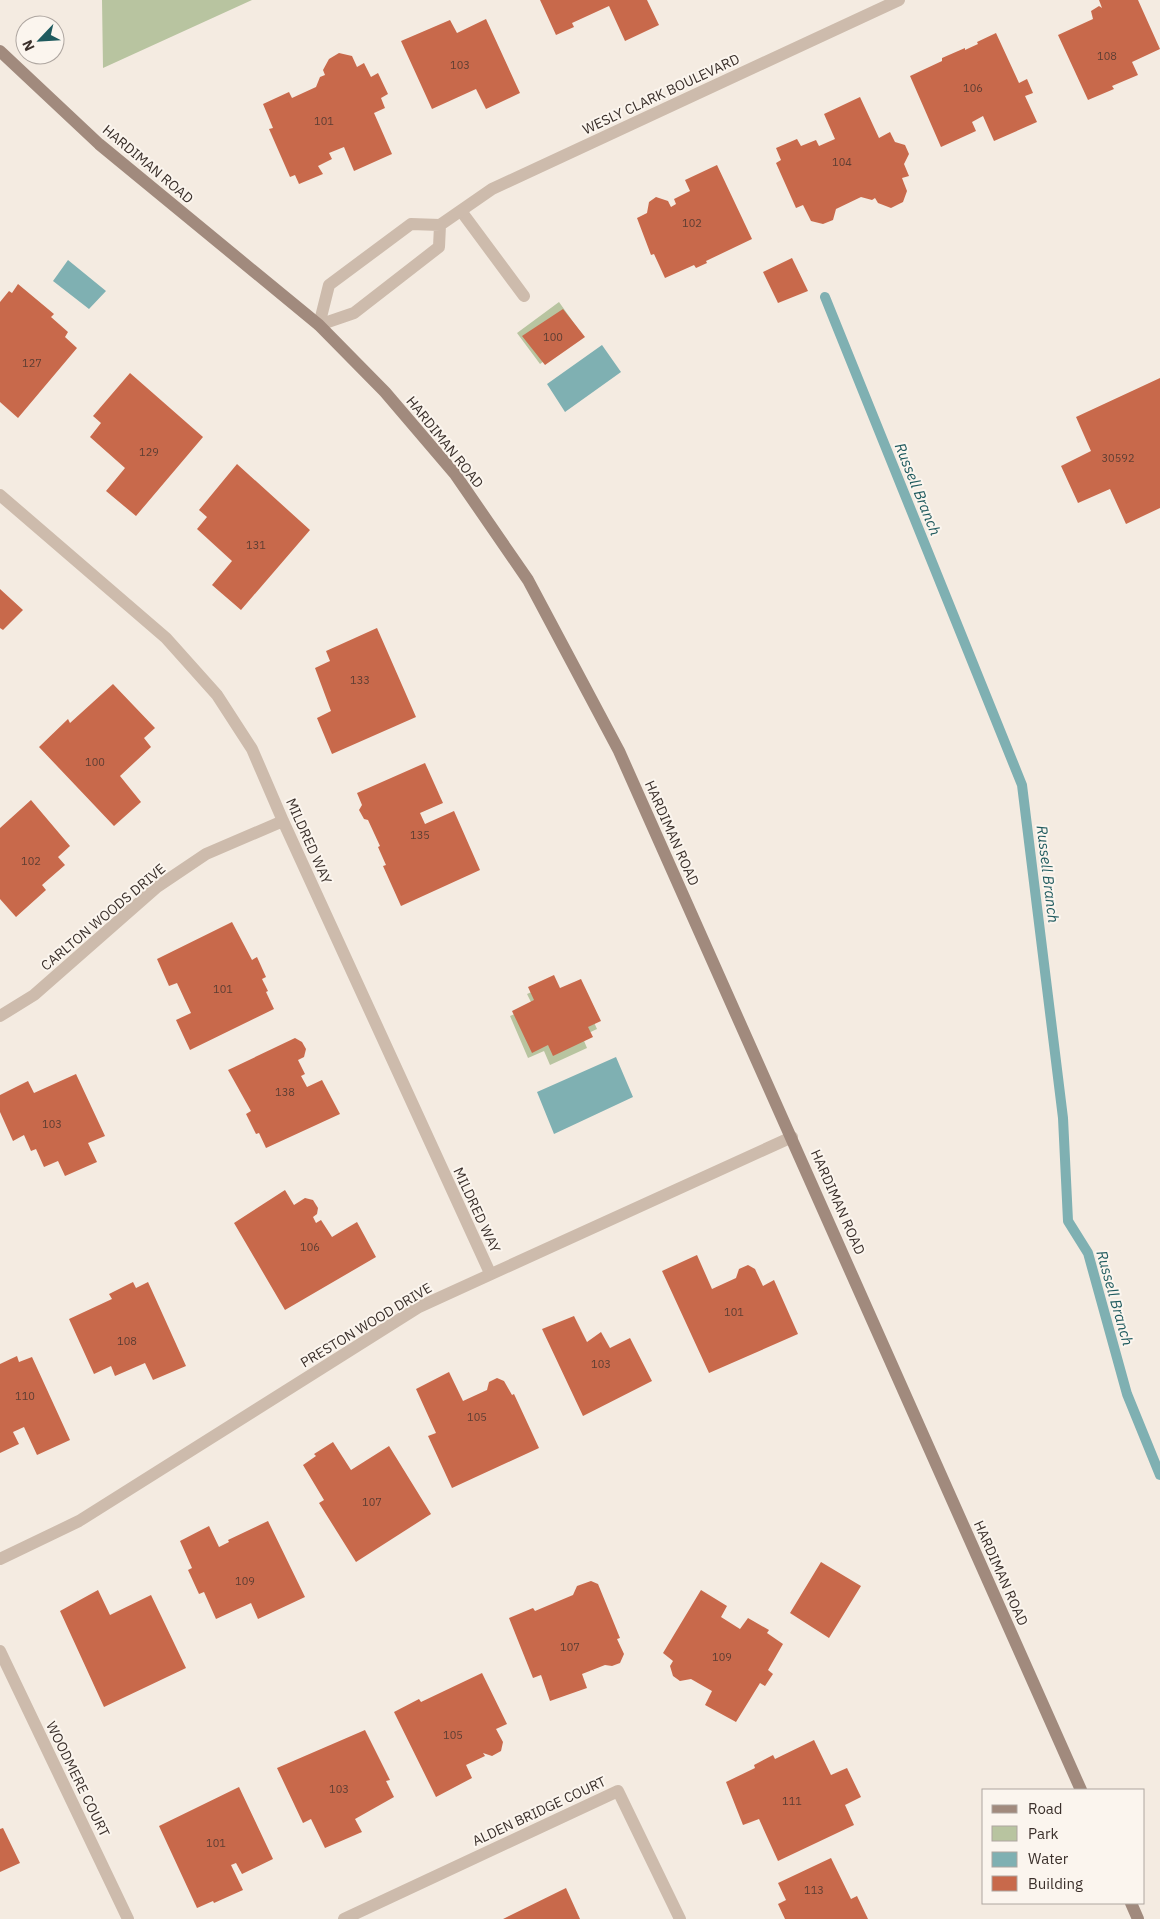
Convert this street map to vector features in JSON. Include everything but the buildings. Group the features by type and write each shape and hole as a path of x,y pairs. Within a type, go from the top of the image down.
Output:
{"street":[{"name":"WESLY CLARK BOULEVARD","path":"440,225 492,189 899,0"},
{"name":"HARDIMAN ROAD","path":"0,51 99,144 319,325 385,392 455,474 528,580 618,751 792,1137 1081,1789"},
{"path":"461,211 524,296"},
{"path":"411,224 440,225 439,247 354,313 319,325 329,286 411,224"},
{"name":"MILDRED WAY","path":"0,495 166,638 217,695 252,748 283,821 490,1273"},
{"name":"CARLTON WOODS DRIVE","path":"0,1016 34,995 157,887 206,854 283,821"},
{"name":"PRESTON WOOD DRIVE","path":"0,1559 79,1521 420,1307 490,1273 792,1137"},
{"name":"WOODMERE COURT","path":"0,1651 128,1919"},
{"name":"ALDEN BRIDGE COURT","path":"344,1919 618,1791 680,1919"},
{"path":"1131,1904 1138,1919"}],"green space":[{"path":"102,0 252,0 103,68"},
{"path":"559,302 581,333 540,364 517,333"},
{"path":"550,984 555,995 577,985 597,1029 582,1036 587,1048 550,1065 544,1051 528,1058 510,1016 533,1006 527,994"}],"water":[{"path":"68,260 106,291 89,309 53,281"},
{"path":"602,345 621,372 565,412 547,384"},
{"path":"616,1057 633,1097 554,1134 537,1092"}],"waterway":[{"name":"Russell Branch","path":"825,297 1022,785 1063,1118 1068,1221 1088,1253 1127,1394 1160,1475"}]}
